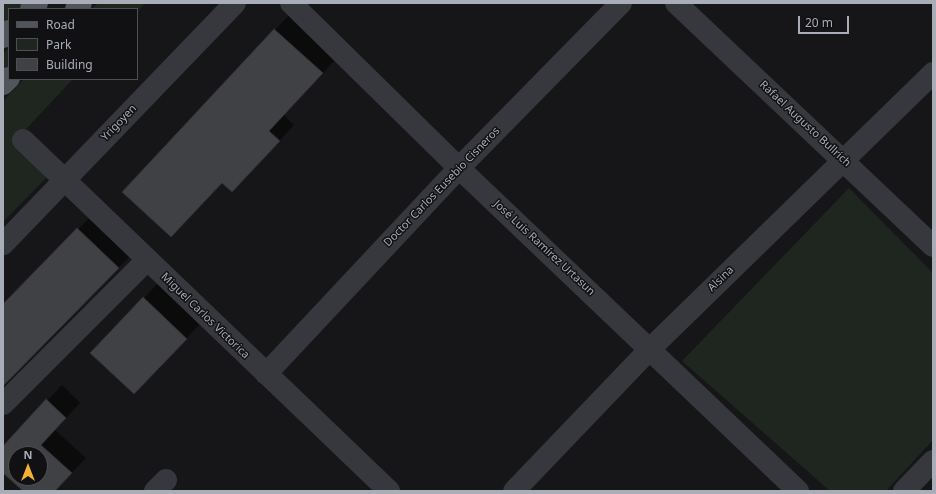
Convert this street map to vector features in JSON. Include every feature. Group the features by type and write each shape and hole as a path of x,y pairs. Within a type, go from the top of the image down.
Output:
{"street":[{"name":"Yrigoyen","path":"3,244 234,3"},
{"name":"José Luis Ramírez Urtasun","path":"291,3 459,168 798,491"},
{"name":"Doctor Carlos Eusebio Cisneros","path":"266,374 459,168 621,3"},
{"name":"Rafael Augusto Bullrich","path":"676,3 933,246"},
{"name":"Alsina","path":"514,491 650,349 933,73"},
{"name":"Miguel Carlos Victorica","path":"23,140 64,181 389,491"},
{"path":"3,404 147,260"},
{"path":"904,491 933,461"}],"green space":[{"path":"3,3 25,3 20,8 8,8 8,20 3,25"},
{"path":"98,3 145,3 138,11 138,8 93,8"},
{"path":"8,48 8,68 3,73 3,54"},
{"path":"23,80 72,80 13,143 47,177 3,222 3,101"},
{"path":"849,188 933,273 933,440 886,491 830,491 682,361"}],"building":[{"path":"274,29 323,73 269,131 280,141 232,192 222,183 171,237 122,192"},
{"path":"77,228 119,268 3,386 3,304"},
{"path":"143,297 187,339 134,394 90,353"},
{"path":"46,399 66,418 41,445 42,446 8,446 8,478 3,473 3,446"},
{"path":"48,451 72,473 55,491 23,491 17,486 48,486"}]}
